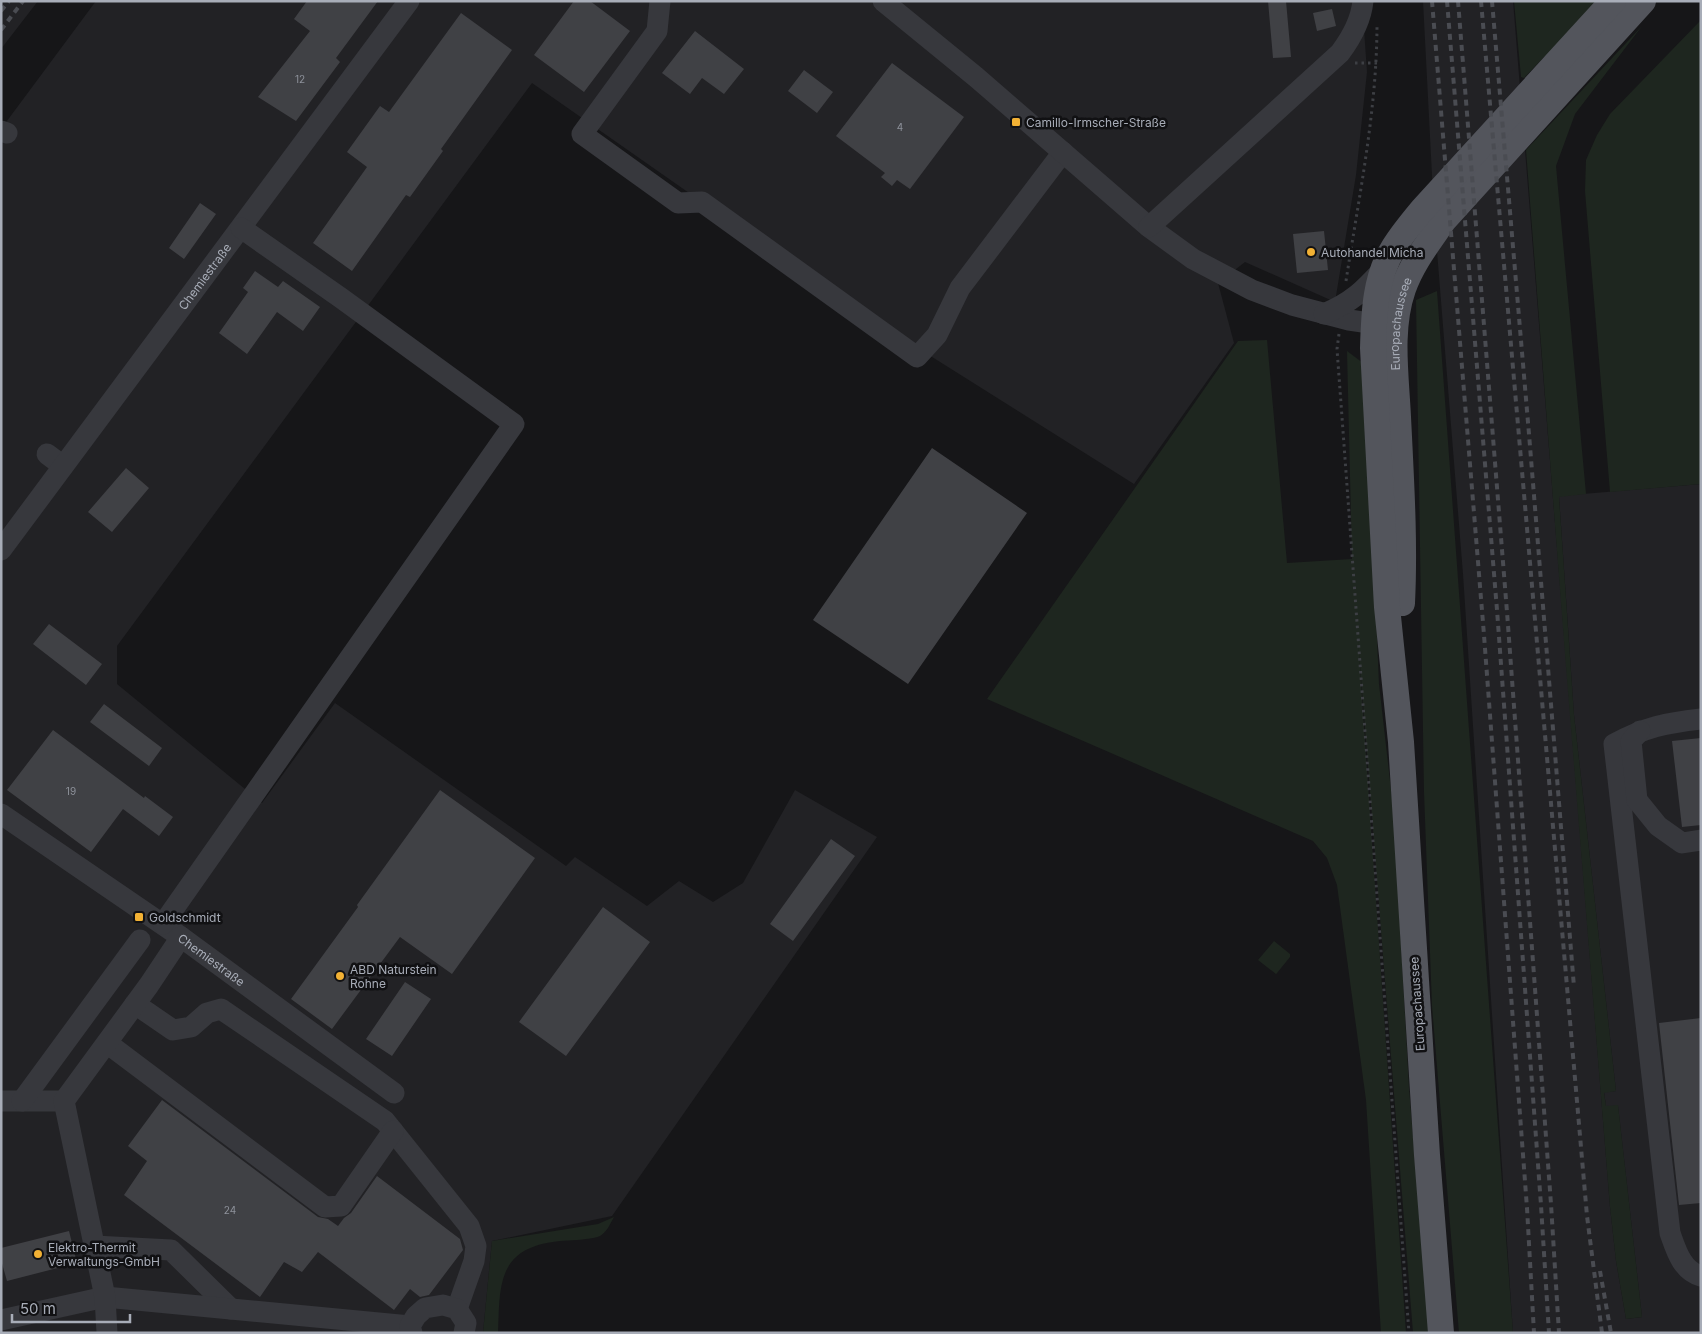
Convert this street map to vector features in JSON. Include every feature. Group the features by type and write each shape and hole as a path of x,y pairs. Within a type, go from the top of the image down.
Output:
{"main road":[{"name":"Europachaussee","path":"1441,1333 1426,1155 1406,811 1395,674 1400,631 1403,554 1384,325 1378,288 1383,269 1394,247 1422,210 1613,1"},
{"name":"Europachaussee","path":"1384,325 1398,308 1408,275 1444,220 1643,1"}],"street":[{"name":"Chemiestraße","path":"1,550 55,460 241,228 409,1"},
{"path":"660,1 657,31 582,134 678,203 702,202 917,357 937,336 960,288 1063,152"},
{"path":"883,1 976,77 1149,227 1193,258 1252,290 1292,306 1336,313 1384,325"},
{"path":"1149,227 1340,53 1355,31 1363,1"},
{"path":"163,924 514,424 241,228"},
{"path":"1336,313 1357,296 1383,269"},
{"path":"1701,719 1666,723 1640,731 1614,744 1670,1233 1677,1255 1692,1274 1701,1276"},
{"path":"1640,731 1631,741 1638,800 1658,826 1682,843 1701,840"},
{"name":"Chemiestraße","path":"1,814 163,924 394,1093"},
{"path":"101,1331 104,1297 64,1101 181,937"},
{"path":"12,1101 140,940"},
{"path":"135,1004 174,1030 191,1027 207,1013 221,1009 385,1121 469,1226 476,1246 474,1261 457,1309"},
{"path":"107,1043 325,1207 341,1206 393,1131"},
{"path":"12,1101 64,1101"},
{"path":"94,1246 171,1250 231,1309"},
{"path":"1,1320 104,1297 231,1309 411,1330 416,1316 425,1308 442,1305 457,1309 466,1322 464,1333"}],"path":[{"path":"1378,17 1376,63 1366,150 1336,313 1410,1333"}],"shaded area":[{"path":"1,1 38,1 1,49"},
{"path":"96,1 1362,1 1367,72 1356,175 1335,302 1245,262 1218,283 1234,343 1134,484 805,277 532,83 117,646 117,684 262,803 335,703 566,866 575,857 647,906 679,881 713,902 743,883 795,790 877,837 612,1216 492,1241 483,1333 1,1333 1,129"},
{"path":"1423,1 1513,1 1610,1207 1616,1261 1626,1319 1642,1317 1618,1106 1606,1106 1604,1092 1616,1091 1574,715 1559,496 1701,484 1701,1333 1513,1333 1463,574 1434,214"},
{"path":"1514,1 1599,1 1547,59 1544,57 1524,78 1521,77"},
{"path":"1701,20 1701,484 1610,492 1585,191 1586,160 1597,135 1610,114"},
{"path":"1642,26 1575,114 1556,166 1586,494 1559,497 1574,715 1616,1091 1604,1093 1606,1106 1618,1105 1642,1317 1626,1319 1616,1261 1610,1207 1526,150"},
{"path":"1437,291 1513,1333 1459,1333 1432,1006 1424,792 1416,300"},
{"path":"1267,340 1287,563 1352,559 1347,351 1363,363 1366,388 1379,684 1394,816 1409,1088 1429,1333 1413,1333 1358,640 1406,1333 1381,1333 1366,1100 1337,885 1327,858 1313,841 987,699 1238,341"},
{"path":"1274,941 1290,954 1290,957 1276,974 1258,960"},
{"path":"614,1217 600,1236 546,1243 518,1255 511,1262 503,1278 499,1301 498,1333 483,1333 492,1241 598,1224"}],"building":[{"path":"307,1 378,1 336,58 340,62 296,121 258,97 310,31 294,19"},
{"path":"574,1 590,1 630,31 584,92 534,55"},
{"path":"1268,1 1286,1 1291,57 1273,58"},
{"path":"1332,9 1336,26 1317,31 1313,13"},
{"path":"461,13 512,50 441,149 443,151 410,197 406,195 352,271 313,243 367,167 347,152 380,106 389,112"},
{"path":"695,31 744,69 724,94 702,78 690,94 662,73"},
{"path":"892,63 964,117 910,189 897,180 892,186 881,177 885,173 836,136"},
{"path":"804,70 833,92 817,113 788,91"},
{"path":"200,203 216,214 184,259 169,248"},
{"name":"Autohandel Micha","path":"1324,231 1328,270 1297,273 1293,234"},
{"path":"255,271 278,287 283,281 320,307 303,331 277,312 247,354 219,333 248,292 243,288"},
{"path":"932,448 1027,513 908,684 813,620"},
{"path":"126,468 149,488 112,532 88,512"},
{"path":"49,624 102,664 86,685 33,644"},
{"path":"104,704 162,748 149,766 90,722"},
{"path":"53,730 144,798 145,796 173,817 159,836 123,809 91,852 7,790"},
{"path":"1701,738 1701,825 1682,827 1672,741"},
{"path":"440,790 535,858 452,974 400,937 332,1029 291,999"},
{"path":"831,839 855,856 793,941 770,924"},
{"path":"603,907 650,942 566,1056 519,1022"},
{"path":"405,982 431,999 392,1056 366,1039"},
{"path":"1701,1018 1701,1203 1679,1205 1659,1023"},
{"path":"162,1100 318,1217 328,1219 338,1226 351,1213 377,1176 460,1239 463,1250 429,1295 420,1297 410,1289 394,1310 318,1252 302,1272 284,1262 260,1297 124,1195 147,1161 128,1146"},
{"name":"Elektro-Thermit Verwaltungs-GmbH","path":"69,1231 77,1263 7,1281 1,1260 1,1248"}],"railway":[{"path":"1,11 9,1"},
{"path":"1,30 23,1"},
{"path":"1432,1 1484,635 1527,1208 1534,1333"},
{"path":"1447,1 1497,610 1549,1333"},
{"path":"1458,1 1507,612 1559,1333"},
{"path":"1481,1 1587,1216 1602,1333"},
{"path":"1492,1 1574,987"},
{"path":"1600,1271 1611,1333"}],"place":[{"name":"Camillo-Irmscher-Straße","path":"1016,122"},
{"name":"Autohandel Micha","path":"1311,252"},
{"name":"Goldschmidt","path":"139,917"},
{"name":"ABD Naturstein Rohne","path":"340,976"},
{"name":"Elektro-Thermit Verwaltungs-GmbH","path":"38,1254"}]}
